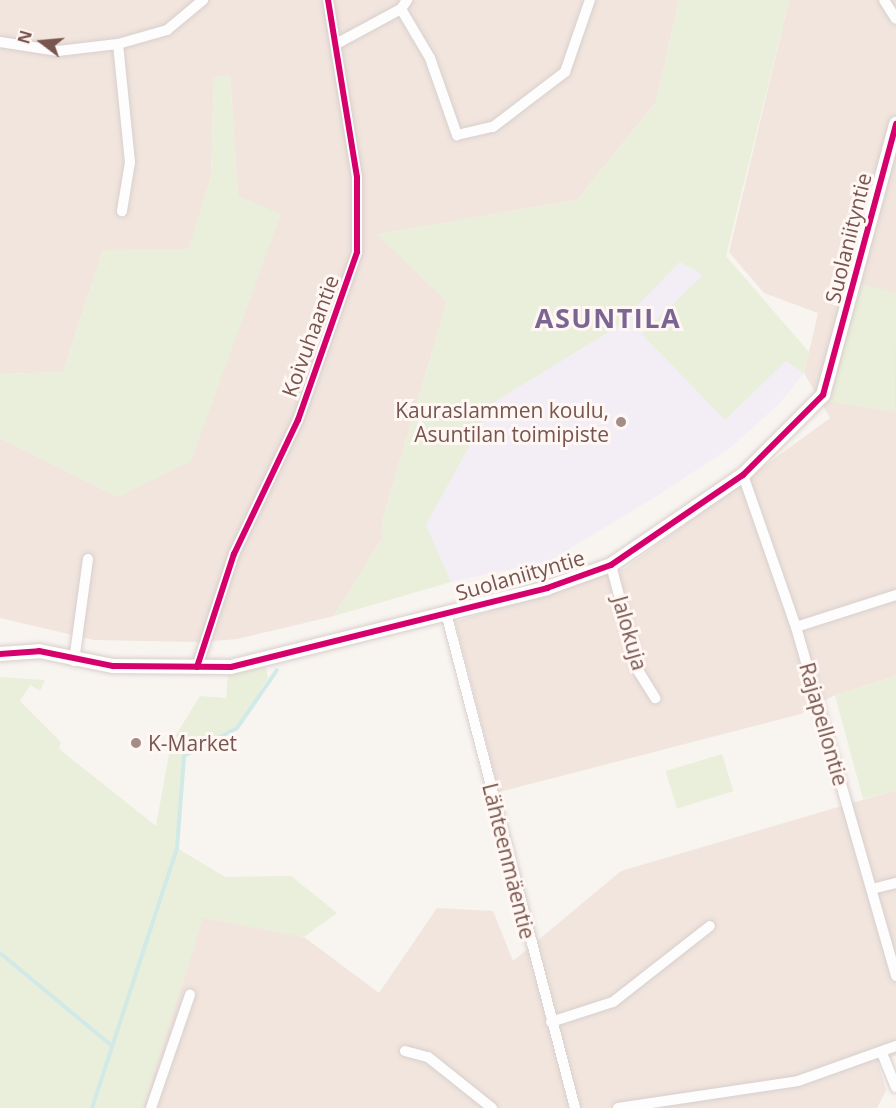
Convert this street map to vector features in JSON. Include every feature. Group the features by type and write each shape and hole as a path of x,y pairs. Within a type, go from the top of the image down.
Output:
{"street":[{"path":"0,42 58,51 118,44 167,30 203,0"},
{"name":"Koivuhaantie","path":"197,667 234,554 298,420 357,252 361,214 338,44 328,0"},
{"path":"338,44 404,4 430,58 457,135 493,127 564,72 590,0"},
{"path":"885,0 896,19"},
{"path":"118,44 130,162 122,211"},
{"name":"Suolaniityntie","path":"0,654 39,651 74,661 197,667 231,666 446,613 611,566 743,475 823,394 896,124"},
{"name":"Rajapellontie","path":"743,475 796,627 896,976"},
{"path":"74,661 88,559"},
{"name":"Jalokuja","path":"611,566 639,672 655,698"},
{"path":"796,627 896,595"},
{"name":"Lähteenmäentie","path":"446,613 575,1108"},
{"path":"872,889 896,883"},
{"path":"551,1022 613,1002 710,926"},
{"path":"151,1108 190,995"},
{"path":"618,1108 798,1081 882,1053 896,1046"},
{"path":"405,1051 428,1057 492,1108"},
{"path":"882,1053 896,1087"}],"shaded area":[{"path":"0,0 679,0 656,102 577,200 377,234 447,301 382,522 383,537 334,616 237,639 200,642 94,640 0,618 0,438 118,497 238,197 230,75 214,78 211,176 189,250 103,250 63,372 0,374"},
{"path":"789,0 896,0 896,676 835,695 801,714 499,792 455,622 624,569 830,418 804,373 818,313 764,293 729,252"},
{"name":"Kauraslammen koulu, Asuntilan toimipiste","path":"680,262 703,275 804,373 781,402 730,448 652,499 549,561 451,582 426,525 493,403 614,328"},
{"path":"896,790 896,1055 878,1063 886,1090 877,1108 143,1108 203,917 304,937 379,993 437,908 493,911 513,961 621,871"}],"green space":[{"path":"679,0 789,0 726,256 809,352 804,373 786,361 725,420 642,334 703,275 680,262 615,328 493,403 426,525 451,582 334,616 383,537 382,522 447,301 376,234 577,200 656,102"},
{"path":"230,75 238,196 281,214 191,461 118,497 0,438 0,374 63,372 103,250 189,249 211,176 214,78"},
{"path":"861,284 896,293 895,412 830,402"},
{"path":"266,667 268,678 237,728 184,756 177,848 225,877 291,876 337,913 304,937 203,918 143,1108 0,1108 0,677 45,680 40,691 30,685 20,701 61,742 59,749 156,826 171,743 200,696 226,698 228,675"},
{"path":"896,676 896,790 863,799 835,695"},
{"path":"722,754 733,791 677,809 666,771"}],"waterway":[{"path":"92,1108 177,848 184,756 237,728 277,670"},
{"path":"0,953 112,1046"}],"cycle path":[{"path":"197,667 234,554 298,420 357,252 357,177 328,0"},
{"path":"0,654 39,651 113,666 231,667 547,588 611,565 743,475 823,395 896,124"}],"place":[{"name":"Kauraslammen koulu, Asuntilan toimipiste","path":"621,422"},
{"name":"K-Market","path":"136,743"}],"district":[{"name":"ASUNTILA","path":"608,318"}]}
